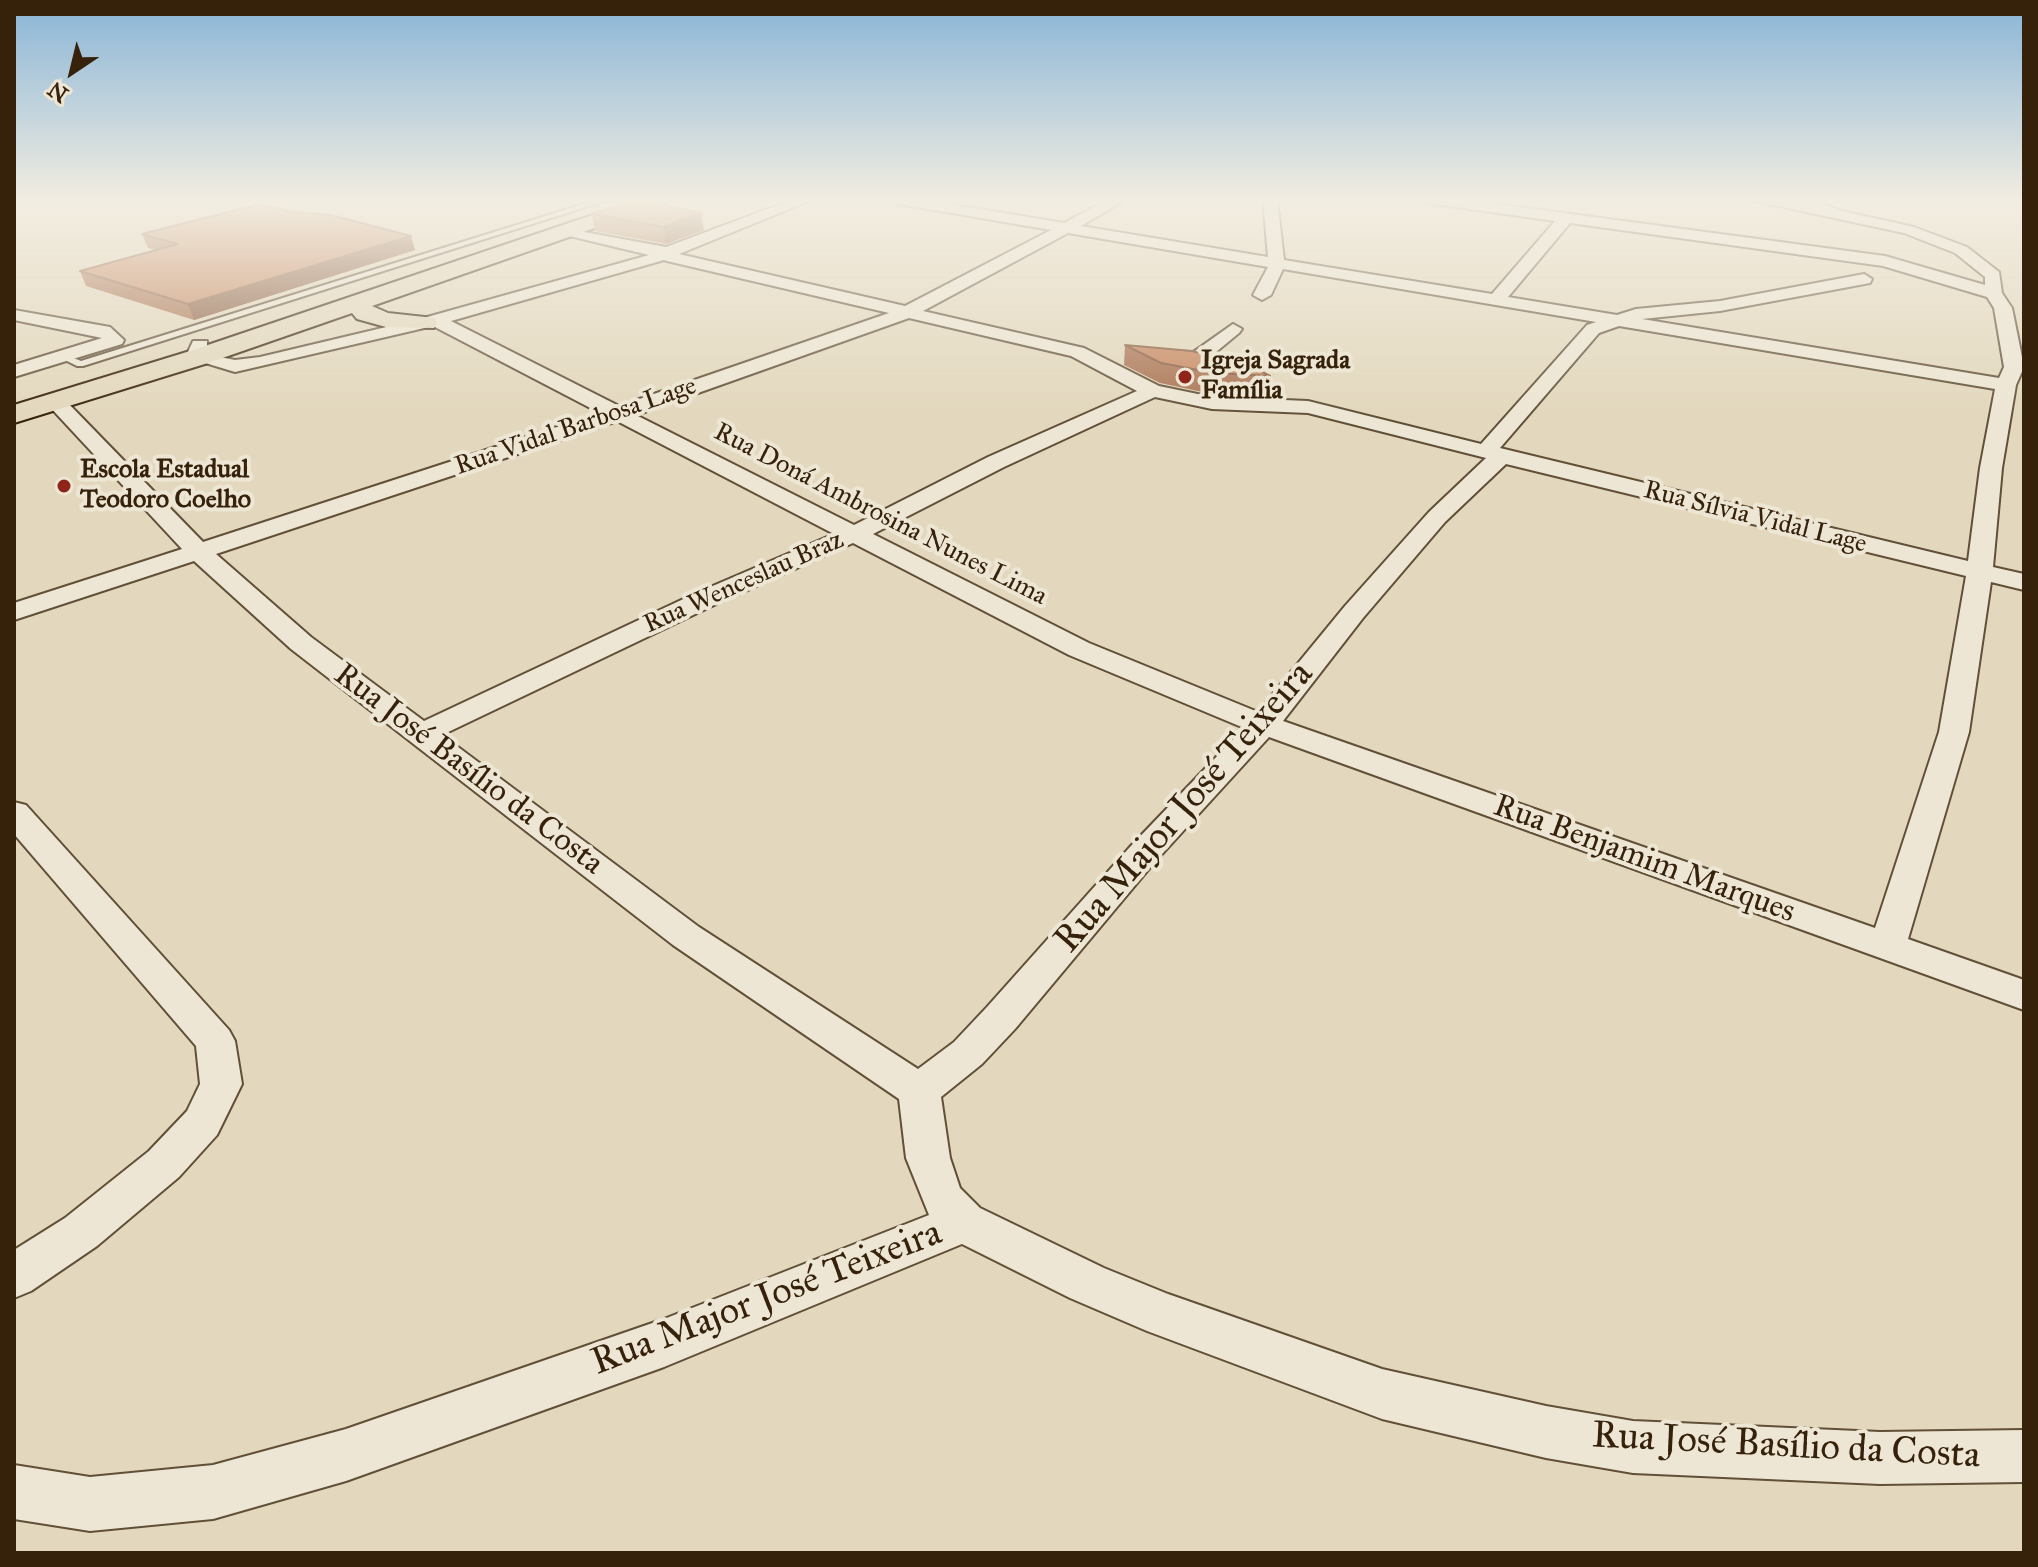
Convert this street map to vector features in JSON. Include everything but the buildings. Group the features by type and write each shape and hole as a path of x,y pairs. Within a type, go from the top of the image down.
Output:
{"highway":[{"path":"14,414 426,272"},
{"path":"14,402 157,358 200,351 439,272"},
{"path":"361,299 359,306 362,311 373,317 429,322"}],"street":[{"path":"200,351 247,365 429,322 597,272"},
{"path":"740,272 1077,352 1123,355"},
{"name":"Rua Vidal Barbosa Lage","path":"14,612 615,415 906,313 981,272"},
{"path":"1262,295 1273,272"},
{"path":"1320,272 2006,385"},
{"path":"1495,301 1520,272"},
{"path":"1923,272 1993,293"},
{"path":"1887,947 1954,732 1980,572 1991,468 2006,385 2014,367 2003,308 1993,293 1993,276 1988,272"},
{"name":"Rua Major José Teixeira","path":"14,1492 90,1504 198,1493 332,1459 664,1343 964,1222 942,1199 928,1158 919,1091 984,1035 1141,856 1264,725 1495,452 1584,338 1612,321 1636,314 1720,306 1864,279"},
{"path":"14,315 104,331 115,339 14,371"},
{"name":"Rua Doná Ambrosina Nunes Lima","path":"429,322 1079,649 1264,725"},
{"path":"1220,369 1185,361 1233,329"},
{"path":"1077,352 1153,391 1212,403 1308,407"},
{"path":"1270,387 1308,407"},
{"name":"Rua Wenceslau Braz","path":"421,734 703,600 852,535 996,462 1153,391"},
{"name":"Rua José Basílio da Costa","path":"56,402 198,551 301,643 686,936 919,1091"},
{"name":"Rua Sílvia Vidal Lage","path":"1308,407 1728,513 2024,582"},
{"name":"Rua Benjamim Marques","path":"1264,725 2024,995"},
{"path":"14,813 215,1041 221,1084 202,1123 164,1164 81,1232 14,1276"},
{"name":"Rua José Basílio da Costa","path":"964,1222 1087,1283 1294,1364 1382,1394 1546,1432 1648,1448 1880,1458 2024,1456"}],"lane":[{"path":"64,357 80,364 373,272"}],"place":[{"name":"Igreja Sagrada Família","path":"1185,377"},
{"name":"Escola Estadual Teodoro Coelho","path":"64,486"}]}
